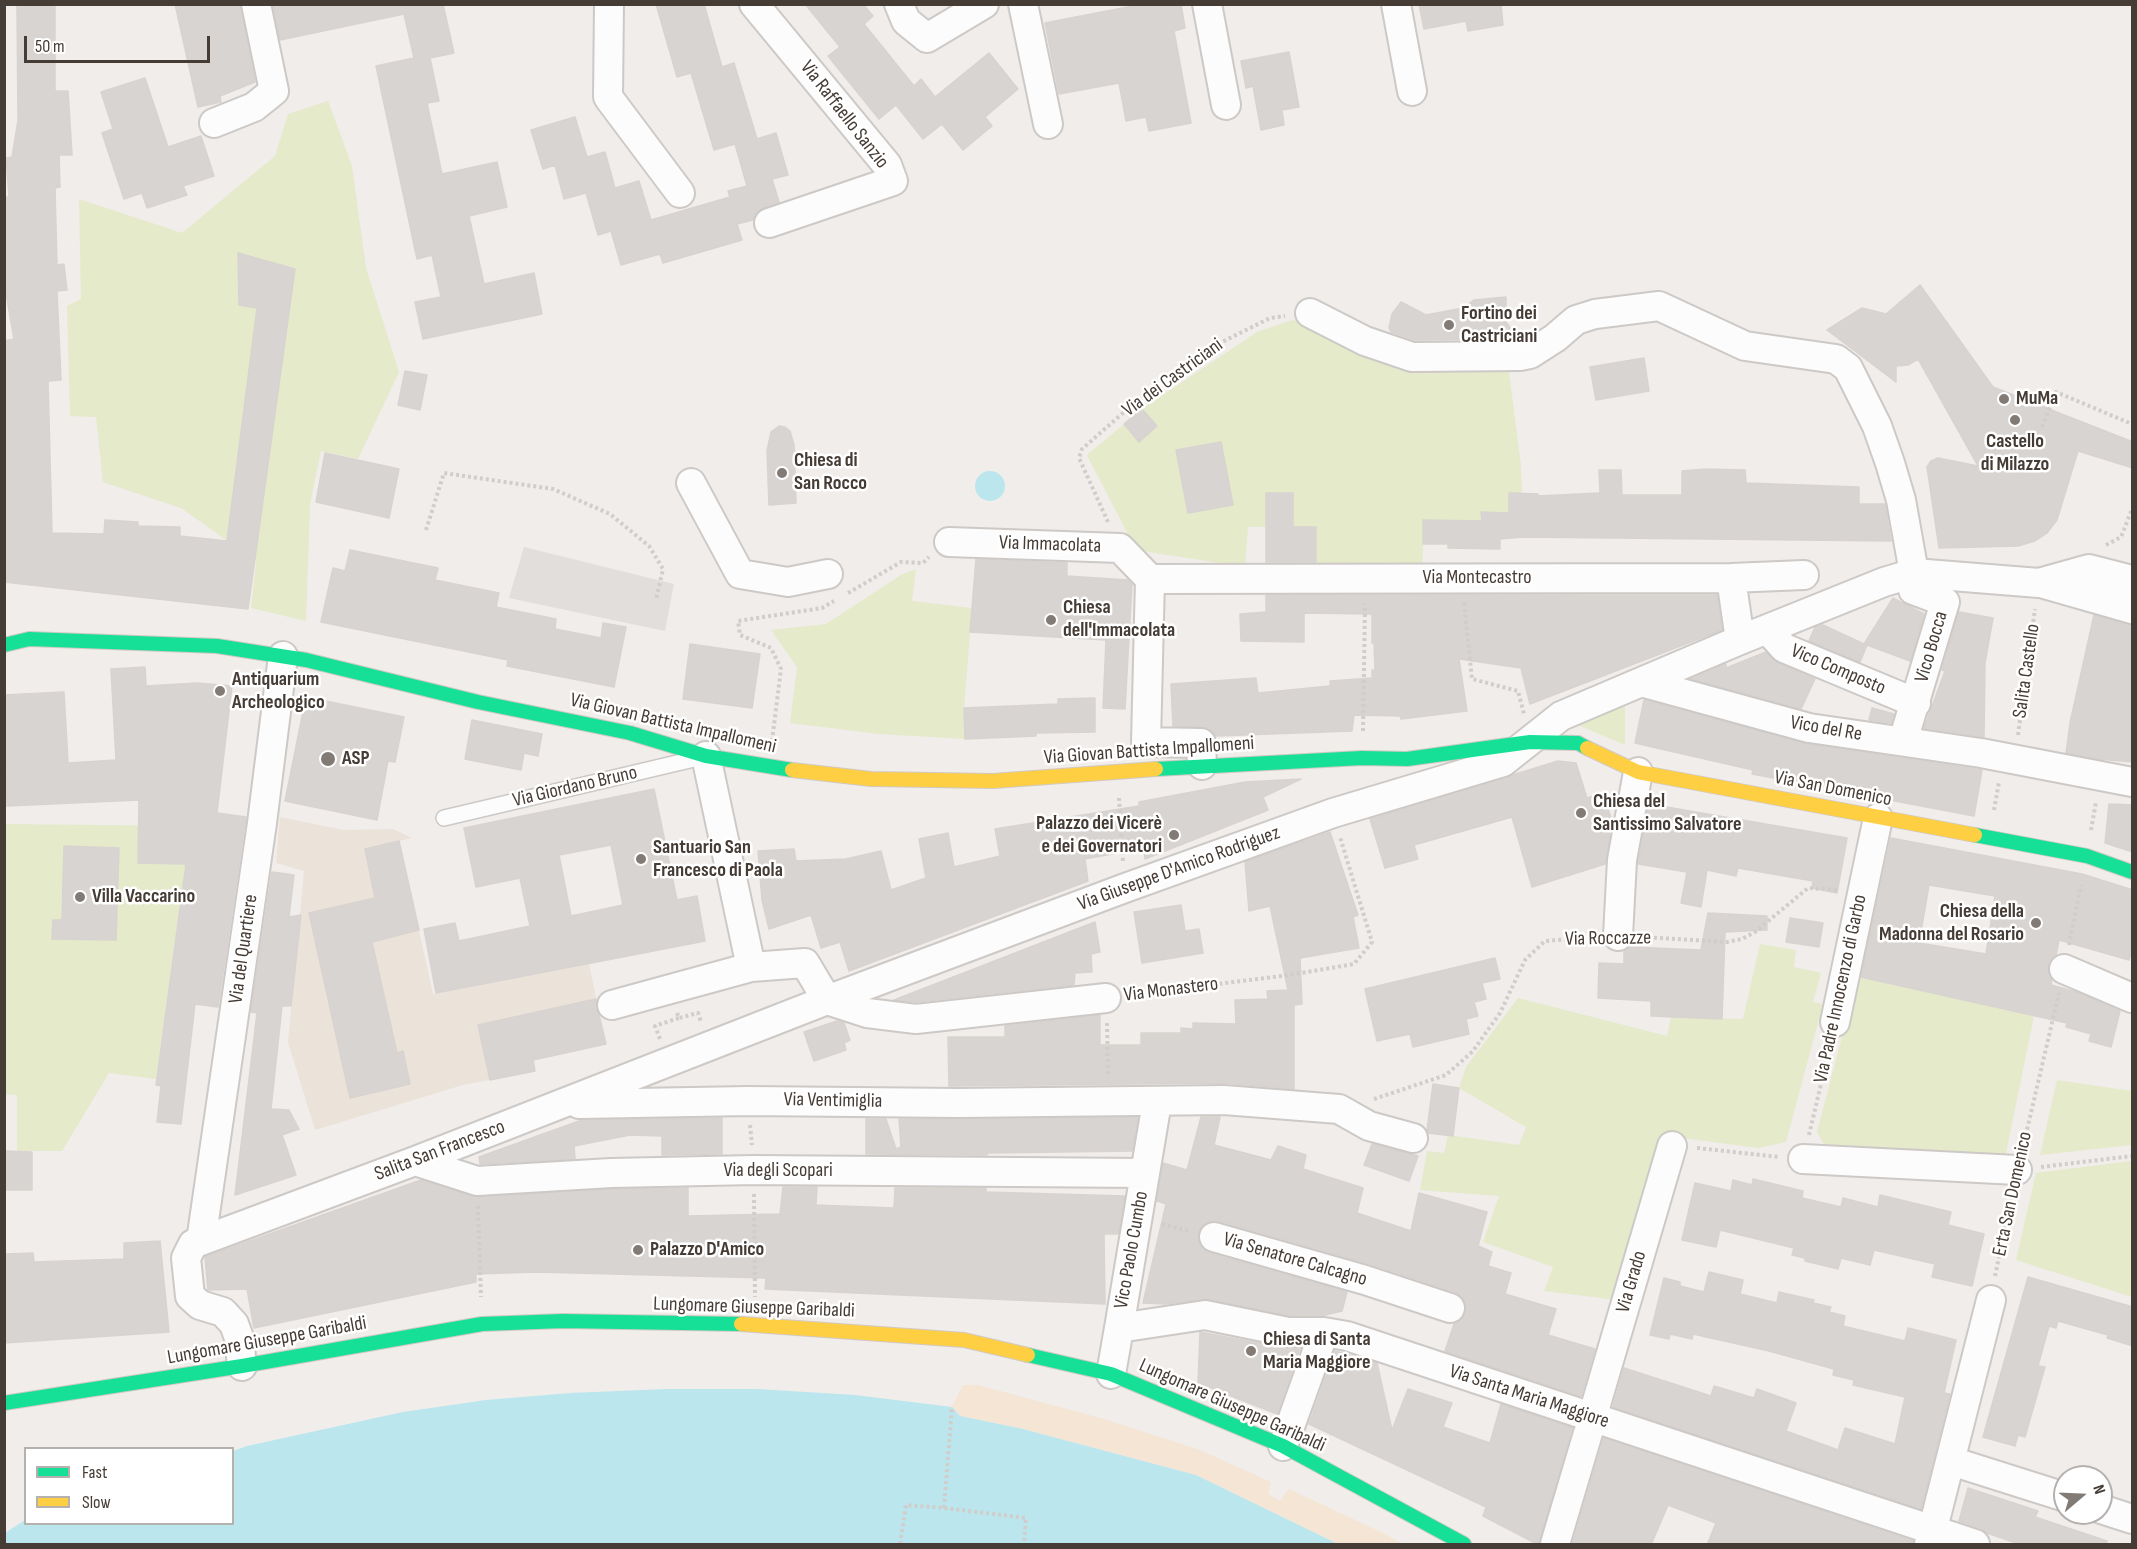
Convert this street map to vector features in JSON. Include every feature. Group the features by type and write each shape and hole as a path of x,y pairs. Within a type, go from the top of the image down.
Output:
{"street":[{"path":"214,123 254,106 274,91 256,4"},
{"path":"609,4 608,97 680,193"},
{"name":"Via Raffaello Sanzio","path":"754,4 887,165 893,181 769,223"},
{"path":"899,4 906,21 927,38 984,4"},
{"path":"1023,4 1048,124"},
{"path":"1207,4 1226,105"},
{"path":"1396,4 1412,91"},
{"path":"1310,313 1365,341 1412,357 1520,356 1530,354 1576,321 1595,315 1659,306 1745,346 1836,359 1848,369 1877,426 1901,500 1914,573 2039,583 2133,609"},
{"path":"691,483 740,574 788,582 828,574"},
{"name":"Via Immacolata","path":"949,542 1120,548 1150,579"},
{"path":"2039,583 2089,569 2133,580"},
{"name":"Via Giuseppe D'Amico Rodriguez","path":"827,1000 1333,813 1503,762 1562,716 1767,629 1884,582 1914,573"},
{"name":"Vico Bocca","path":"1903,741 1945,602 1913,590 1914,573"},
{"name":"Via Montecastro","path":"1150,579 1731,578 1804,575"},
{"path":"1731,578 1740,640"},
{"path":"1150,579 1146,742 1201,744 1202,765"},
{"name":"Vico Composto","path":"1767,629 1784,648 1916,703"},
{"name":"Via Giovan Battista Impallomeni","path":"7,630 29,639"},
{"name":"Via Giovan Battista Impallomeni","path":"4,645 29,639 217,646 283,656 478,702 630,733 705,756 769,767 872,779 993,781 1202,765 1362,758 1407,759 1530,742"},
{"name":"Via del Quartiere","path":"201,1241 262,822 283,656"},
{"name":"Vico del Re","path":"1641,682 1809,728 1903,741 2133,782"},
{"name":"Via San Domenico","path":"1530,742 1578,743 1638,772 2087,856 2133,872"},
{"path":"705,756 751,967"},
{"path":"1618,936 1622,860 1638,772"},
{"name":"Via Padre Innocenzo di Garbo","path":"1835,1022 1878,818"},
{"path":"612,1005 751,967 805,963 827,1000"},
{"path":"2064,969 2133,998"},
{"name":"Via Monastero","path":"827,1000 867,1013 916,1019 1106,998"},
{"name":"Salita San Francesco","path":"201,1241 415,1161 827,1000"},
{"path":"1108,1101 1224,1100 1339,1109 1369,1126 1413,1138"},
{"name":"Via Ventimiglia","path":"558,1105 748,1101 959,1103 1108,1101"},
{"name":"Vico Paolo Cumbo","path":"1119,1328 1156,1108"},
{"name":"Via Grado","path":"1555,1545 1672,1146"},
{"path":"1803,1159 2017,1170"},
{"name":"Via degli Scopari","path":"415,1161 477,1181 611,1173 754,1170 1145,1173"},
{"name":"Via Senatore Calcagno","path":"1214,1237 1365,1280 1450,1308"},
{"path":"201,1241 193,1244 186,1258 190,1296 200,1305 223,1312 234,1324 239,1338 242,1366"},
{"path":"1931,1538 1990,1300"},
{"name":"Via Santa Maria Maggiore","path":"1119,1328 1205,1316 1288,1332 1324,1332 1347,1336 1590,1426 1931,1538 1975,1545"},
{"name":"Lungomare Giuseppe Garibaldi","path":"4,1403 242,1366 482,1324 563,1321 755,1324 964,1340 1111,1374 1283,1446 1464,1545"},
{"path":"1111,1374 1119,1328"},
{"path":"1283,1446 1320,1343"},
{"path":"1951,1461 2053,1493"},
{"path":"2113,1513 2133,1519"}],"lane":[{"name":"Via Giordano Bruno","path":"444,818 705,756"}],"path":[{"name":"Via dei Castriciani","path":"1120,548 1079,458 1082,449 1132,405 1168,383 1214,346 1270,318 1310,313"},
{"path":"2042,427 2056,392 2133,424"},
{"path":"426,530 444,473 553,489 610,514 649,546 663,569 656,600"},
{"path":"769,767 780,669 771,648 740,634 738,621 822,609 902,562 923,563 949,542"},
{"path":"1462,578 1472,679 1518,691 1530,742"},
{"path":"1362,758 1365,579"},
{"name":"Salita Castello","path":"1989,839 2009,759 2039,583"},
{"path":"1117,770 1125,888"},
{"name":"Erta San Domenico","path":"1990,1300 2017,1170 2064,969 2101,777"},
{"name":"Via Monastero","path":"1106,998 1289,975 1354,964 1372,942 1333,813"},
{"name":"Via Roccazze","path":"1339,1109 1446,1075 1473,1051 1500,1012 1525,960 1545,941 1618,936 1728,942 1742,939 1755,932 1808,888 1862,891"},
{"path":"669,989 679,1018 698,1013 708,1046"},
{"path":"1106,998 1108,1101"},
{"name":"Via Padre Innocenzo di Garbo","path":"1803,1159 1835,1022"},
{"path":"748,1101 754,1170 755,1324"},
{"path":"1672,1146 1803,1159"},
{"path":"2017,1170 2133,1156"},
{"path":"477,1181 482,1324"},
{"name":"Via Senatore Calcagno","path":"1138,1218 1214,1237"},
{"path":"944,1508 952,1407"},
{"path":"900,1545 906,1505 1026,1518 1024,1545"}],"shaded area":[{"path":"524,547 674,584 665,631 509,598"},
{"path":"280,817 344,830 393,829 412,838 399,841 433,994 589,964 606,1044 534,1060 535,1071 463,1085 315,1130 288,1042 304,871 276,863"}],"green space":[{"path":"328,101 352,166 366,268 399,372 358,459 321,451 310,504 306,621 251,608 256,561 181,508 103,482 96,417 70,416 67,306 81,299 79,199 182,233 275,156 288,114"},
{"path":"1292,320 1508,364 1521,466 1522,493 1509,493 1509,513 1482,512 1482,521 1424,520 1422,570 1316,569 1316,527 1293,527 1293,493 1266,493 1266,527 1248,527 1245,567 1136,550 1087,455 1124,424 1139,441 1156,426 1142,409 1257,332"},
{"path":"916,569 912,601 972,608 964,708 965,739 879,734 790,723 797,667 771,630 826,624 901,575"},
{"path":"1625,704 1625,745 1578,725"},
{"path":"5,824 191,826 156,1079 109,1073 62,1151 17,1151 17,1095 5,1094"},
{"path":"1760,944 1796,950 1794,967 1821,973 1813,1002 1823,1004 1786,1142 1758,1148 1668,1136 1646,1215 1635,1214 1617,1300 1544,1291 1553,1267 1483,1242 1499,1196 1420,1190 1427,1151 1444,1153 1448,1135 1519,1145 1526,1127 1459,1088 1466,1067 1518,998 1667,1036 1671,1017 1743,1019"},
{"path":"1858,976 2034,1016 2005,1158 1824,1144 1817,1132"},
{"path":"2057,1080 2132,1091 2132,1145 2040,1155"},
{"path":"2132,1161 2132,1297 2016,1260 2036,1173"}],"sand":[{"path":"963,1385 978,1385 1104,1419 1200,1450 1271,1482 1268,1494 1280,1501 1289,1489 1402,1544 1338,1544 1196,1475 1019,1428 960,1416 952,1407"}],"water":[{"path":"990,471 1001,475 1005,486 1001,497 990,501 979,497 975,486 979,475"},
{"path":"666,1389 757,1389 855,1395 952,1407 960,1416 1019,1428 1196,1475 1338,1544 5,1544 5,1533 24,1521 24,1525 234,1525 234,1451 403,1412 486,1400 570,1393"}],"building":[{"path":"17,4 55,4 55,91 68,91 72,155 59,155 60,187 55,188 57,265 64,264 67,290 57,291 61,380 48,381 52,533 104,534 105,520 138,522 138,526 180,527 180,536 227,541 257,308 239,305 238,253 295,269 248,609 4,582 4,341 14,339 4,282 4,197 9,197 6,158 12,157 18,120"},
{"path":"175,4 240,4 255,82 220,96 221,102 198,107"},
{"path":"273,4 443,4 454,53 430,58 439,101 427,103 442,174 497,162 507,207 469,216 484,284 534,273 542,314 423,339 415,302 441,297 432,255 417,259 376,66 414,58 404,14 280,40"},
{"path":"656,4 704,4 722,67 734,63 757,139 776,133 788,175 772,179 779,202 763,208 756,213 753,220 737,224 742,240 663,263 660,254 621,265 611,231 598,235 586,193 564,199 555,165 543,169 531,130 575,117 587,157 605,152 615,188 639,181 651,220 730,197 728,191 747,186 735,144 714,150 691,73 677,77"},
{"path":"805,4 863,4 873,16 864,24 914,86 921,79 935,97 989,53 1018,89 985,117 992,126 963,150 942,124 923,139 896,105 879,119 828,56 840,47"},
{"path":"1143,4 1181,4 1185,28 1174,31 1191,123 1149,131 1146,117 1126,121 1119,83 1059,94 1045,23"},
{"path":"1419,4 1501,4 1503,25 1468,31 1466,21 1424,29"},
{"path":"1289,52 1299,107 1282,110 1284,125 1261,130 1253,86 1246,88 1241,61"},
{"path":"145,78 168,147 201,136 214,176 183,186 187,195 147,208 142,193 124,199 102,133 113,129 101,92"},
{"name":"Castello di Milazzo","path":"1920,285 1993,387 2133,442 2133,468 2078,451 2057,520 2047,533 2035,541 2018,546 1939,548 1927,467 1931,461 1938,458 1978,466 1918,359 1908,365 1896,366 1896,382 1827,330 1862,308 1886,314"},
{"name":"Fortino dei Castriciani","path":"1506,297 1506,322 1518,339 1415,340 1391,332 1389,328 1392,314 1401,302 1426,315 1463,308 1474,300"},
{"path":"1644,358 1649,391 1596,400 1590,367"},
{"path":"405,371 427,375 420,410 398,405"},
{"path":"1142,409 1157,426 1139,442 1124,424"},
{"name":"Chiesa di San Rocco","path":"779,426 790,431 794,445 796,503 769,505 767,451 771,432"},
{"path":"1221,442 1233,505 1188,513 1176,450"},
{"path":"325,453 399,469 389,518 316,502"},
{"path":"1599,470 1621,470 1622,495 1682,495 1682,471 1745,470 1746,483 1859,487 1859,504 1885,504 1891,541 1523,537 1500,539 1500,549 1448,548 1448,544 1423,544 1423,520 1482,521 1481,512 1509,513 1509,493 1538,494 1538,496 1600,493"},
{"path":"1266,493 1293,493 1293,527 1316,527 1316,562 1266,562"},
{"path":"350,550 438,568 435,580 499,593 496,607 556,619 555,629 601,638 603,623 626,627 614,687 507,666 508,660 321,622 333,568 345,571"},
{"name":"Chiesa dell'Immacolata","path":"976,559 1067,563 1067,576 1128,580 1132,584 1125,709 1103,708 1106,640 970,632"},
{"path":"1266,595 1717,595 1722,630 1530,704 1521,668 1459,659 1467,711 1401,719 1400,716 1354,715 1352,731 1216,736 1210,729 1202,727 1173,726 1171,684 1256,678 1258,693 1330,686 1330,681 1372,678 1372,670 1375,670 1372,614 1304,613 1304,642 1241,641 1240,614 1266,612"},
{"path":"1893,598 1924,614 1910,661 1867,645 1860,662 1809,641 1815,627 1823,625 1864,644"},
{"path":"1959,612 1993,618 1985,663 1984,737 1924,728 1945,671 1942,670"},
{"path":"2094,615 2133,625 2133,762 2066,753 2070,723"},
{"path":"690,644 760,654 752,708 683,699"},
{"path":"1766,652 1778,663 1815,679 1801,709 1691,679 1726,664 1726,668"},
{"path":"145,667 146,686 197,683 232,686 217,813 246,817 218,1007 195,1004 181,1124 157,1122 161,1086 156,1085 186,864 138,863 139,800 7,806 4,695 64,692 68,763 116,760 111,669"},
{"name":"ASP","path":"306,697 404,717 395,762 388,761 377,820 285,801"},
{"path":"1095,698 1095,732 1036,733 1036,736 965,739 964,708 1058,704 1058,699"},
{"path":"1644,700 1807,744 1982,770 1974,816 1752,774 1753,770 1635,743"},
{"path":"1872,708 1894,714 1891,723 1869,720"},
{"path":"472,720 542,734 538,756 524,753 521,770 465,759"},
{"path":"1558,761 1576,763 1587,798 1603,793 1612,821 1605,864 1532,887 1512,817 1414,845 1418,859 1385,868 1370,819"},
{"path":"1301,779 1263,797 1268,810 1145,859 1144,848 1085,859 1088,881 849,971 840,942 821,948 811,915 769,929 762,900 758,851 794,849 796,861 846,859 881,851 891,890 926,878 919,839 948,833 954,867 1000,856 995,829 1139,806 1139,802 1245,782"},
{"path":"654,789 677,900 697,896 705,941 436,993 424,929 455,923 459,941 530,926 520,878 476,887 464,828","holes":["611,845 623,905 571,916 559,855"]},
{"path":"1649,804 1847,838 1837,893 1812,888 1813,881 1738,868 1736,876 1707,870 1701,907 1681,903 1687,872 1638,864"},
{"path":"2109,804 2133,805 2133,852 2105,843"},
{"path":"1330,832 1358,915 1353,917 1359,948 1300,958 1302,1004 1294,1005 1294,1089 1224,1083 949,1086 948,1037 1005,1037 1005,1026 1100,1015 1100,1045 1141,1045 1141,1033 1181,1033 1181,1028 1193,1029 1193,1023 1236,1024 1235,1000 1268,999 1267,991 1288,990 1270,906 1249,911 1245,862"},
{"path":"1891,838 2082,874 2133,890 2133,948 2129,960 2059,940 2056,955 2049,962 2051,985 2076,992 2120,1011 2111,1047 2089,1041 2091,1034 2066,1027 2067,1023 1861,977","holes":["1929,885 1995,896 1986,954 1919,943"]},
{"path":"399,841 419,930 372,942 397,1053 403,1051 410,1084 350,1098 309,913 375,898 365,849"},
{"name":"Villa Vaccarino","path":"64,846 119,848 116,940 52,939 53,920 62,920"},
{"path":"272,872 294,875 289,917 301,915 291,1006 282,1006 271,1109 289,1110 299,1129 282,1135 296,1175 235,1195 257,1013 251,1012"},
{"path":"1181,905 1185,931 1199,929 1203,953 1142,963 1134,912"},
{"path":"1708,913 1767,916 1767,930 1725,932 1722,1019 1651,1016 1651,1001 1598,998 1599,963 1624,964 1624,951 1630,947 1701,950"},
{"path":"1790,918 1823,923 1819,947 1786,942"},
{"path":"1095,922 1100,952 1091,954 1092,972 1075,973 1074,985 916,1002 894,1000"},
{"path":"1495,958 1500,979 1482,983 1486,999 1474,1002 1478,1016 1466,1019 1469,1034 1413,1047 1410,1034 1377,1041 1365,989"},
{"path":"596,999 596,1009 606,1044 533,1060 535,1071 490,1080 478,1025"},
{"path":"837,1021 844,1023 850,1040 844,1043 846,1050 814,1061 804,1032"},
{"path":"1433,1084 1459,1088 1453,1136 1428,1133"},
{"path":"1138,1117 1132,1151 987,1153 987,1155 866,1154 866,1119 886,1119 896,1149 901,1147 899,1119"},
{"path":"1201,1117 1220,1117 1214,1145 1271,1160 1278,1146 1306,1155 1303,1169 1363,1188 1357,1213 1411,1231 1419,1193 1487,1212 1478,1246 1492,1252 1488,1266 1511,1273 1505,1294 1556,1309 1548,1335 1595,1349 1581,1396 1445,1351 1454,1324 1466,1313 1466,1304 1462,1296 1455,1292 1370,1264 1219,1221 1209,1221 1198,1232 1198,1240 1203,1249 1209,1253 1347,1292 1342,1311 1321,1316 1290,1316 1208,1299 1165,1304 1143,1303 1166,1204 1157,1201 1163,1163 1187,1170"},
{"path":"722,1118 722,1154 662,1155 662,1136 630,1135 574,1146 575,1159 480,1164 479,1157 582,1120"},
{"path":"1372,1144 1418,1156 1409,1181 1364,1165"},
{"path":"4,1151 32,1152 32,1190 4,1190"},
{"path":"1753,1179 1803,1191 1802,1198 1841,1207 1843,1198 1878,1207 1880,1195 1951,1212 1948,1225 1984,1234 1972,1286 1932,1277 1935,1264 1874,1250 1870,1265 1841,1258 1838,1269 1805,1261 1805,1258 1792,1255 1794,1248 1720,1230 1716,1247 1682,1240 1695,1183 1731,1191 1733,1180 1752,1185"},
{"path":"421,1180 478,1197 612,1189 688,1188 688,1216 780,1214 783,1187 817,1187 816,1205 894,1208 895,1188 986,1188 986,1192 1125,1196 1118,1234 1104,1234 1105,1304 765,1289 766,1278 536,1272 476,1274 476,1282 254,1328 247,1289 208,1290 205,1257"},
{"path":"160,1241 169,1332 4,1343 4,1254 33,1253 34,1262 124,1259 124,1243"},
{"path":"1709,1272 1743,1280 1740,1294 1777,1303 1779,1292 1814,1300 1813,1303 1831,1307 1829,1312 1845,1316 1843,1326 1905,1341 1908,1328 1956,1340 1944,1393 1950,1394 1921,1509 1613,1407 1624,1368 1711,1396 1714,1386 1754,1398 1757,1389 1796,1403 1786,1431 1838,1450 1845,1428 1895,1444 1905,1397 1853,1385 1854,1380 1833,1375 1834,1369 1769,1351 1693,1334 1692,1339 1670,1334 1669,1339 1650,1335 1664,1278 1680,1282 1680,1286 1704,1292"},
{"path":"2028,1277 2133,1307 2133,1346 2107,1338 2108,1335 2058,1321 2056,1328 2049,1326 2038,1366 2045,1367 2025,1437 2018,1435 2015,1446 1983,1437"},
{"name":"Chiesa di Santa Maria Maggiore","path":"1200,1332 1285,1348 1300,1348 1277,1414 1198,1383"},
{"path":"1335,1351 1377,1363 1392,1430 1408,1389 1452,1403 1443,1427 1490,1443 1501,1404 1572,1428 1539,1545 1483,1516 1486,1507 1309,1424"},
{"path":"1604,1438 1913,1541 1913,1545 1707,1545 1716,1523 1668,1505 1651,1545 1572,1545"},
{"path":"1968,1488 2038,1511 2035,1517 2053,1523 2053,1525 2107,1541 2106,1545 2022,1545 1959,1521"}],"traffic: fast":[{"path":"4,645 29,639 217,646 306,660 478,702 630,733 706,756 792,770"},
{"path":"1156,769 1362,758 1407,759 1530,742 1578,743 1587,748"},
{"path":"1975,835 2087,856 2132,872"},
{"path":"4,1403 242,1366 482,1324 563,1321 741,1324"},
{"path":"1028,1355 1111,1374 1283,1446 1464,1544"}],"traffic: slow":[{"path":"1587,748 1638,772 1975,835"},
{"path":"792,770 871,779 993,781 1156,769"},
{"path":"741,1324 964,1340 1028,1355"}],"place":[{"name":"Fortino dei Castriciani","path":"1449,325"},
{"name":"MuMa","path":"2004,399"},
{"name":"Castello di Milazzo","path":"2015,420"},
{"name":"Chiesa di San Rocco","path":"782,473"},
{"name":"Chiesa dell'Immacolata","path":"1051,620"},
{"name":"Antiquarium Archeologico","path":"220,691"},
{"name":"ASP","path":"328,759"},
{"name":"Chiesa del Santissimo Salvatore","path":"1581,813"},
{"name":"Palazzo dei Vicerè e dei Governatori","path":"1174,835"},
{"name":"Santuario San Francesco di Paola","path":"641,859"},
{"name":"Villa Vaccarino","path":"80,897"},
{"name":"Chiesa della Madonna del Rosario","path":"2036,923"},
{"name":"Palazzo D'Amico","path":"638,1250"},
{"name":"Chiesa di Santa Maria Maggiore","path":"1251,1351"}]}
